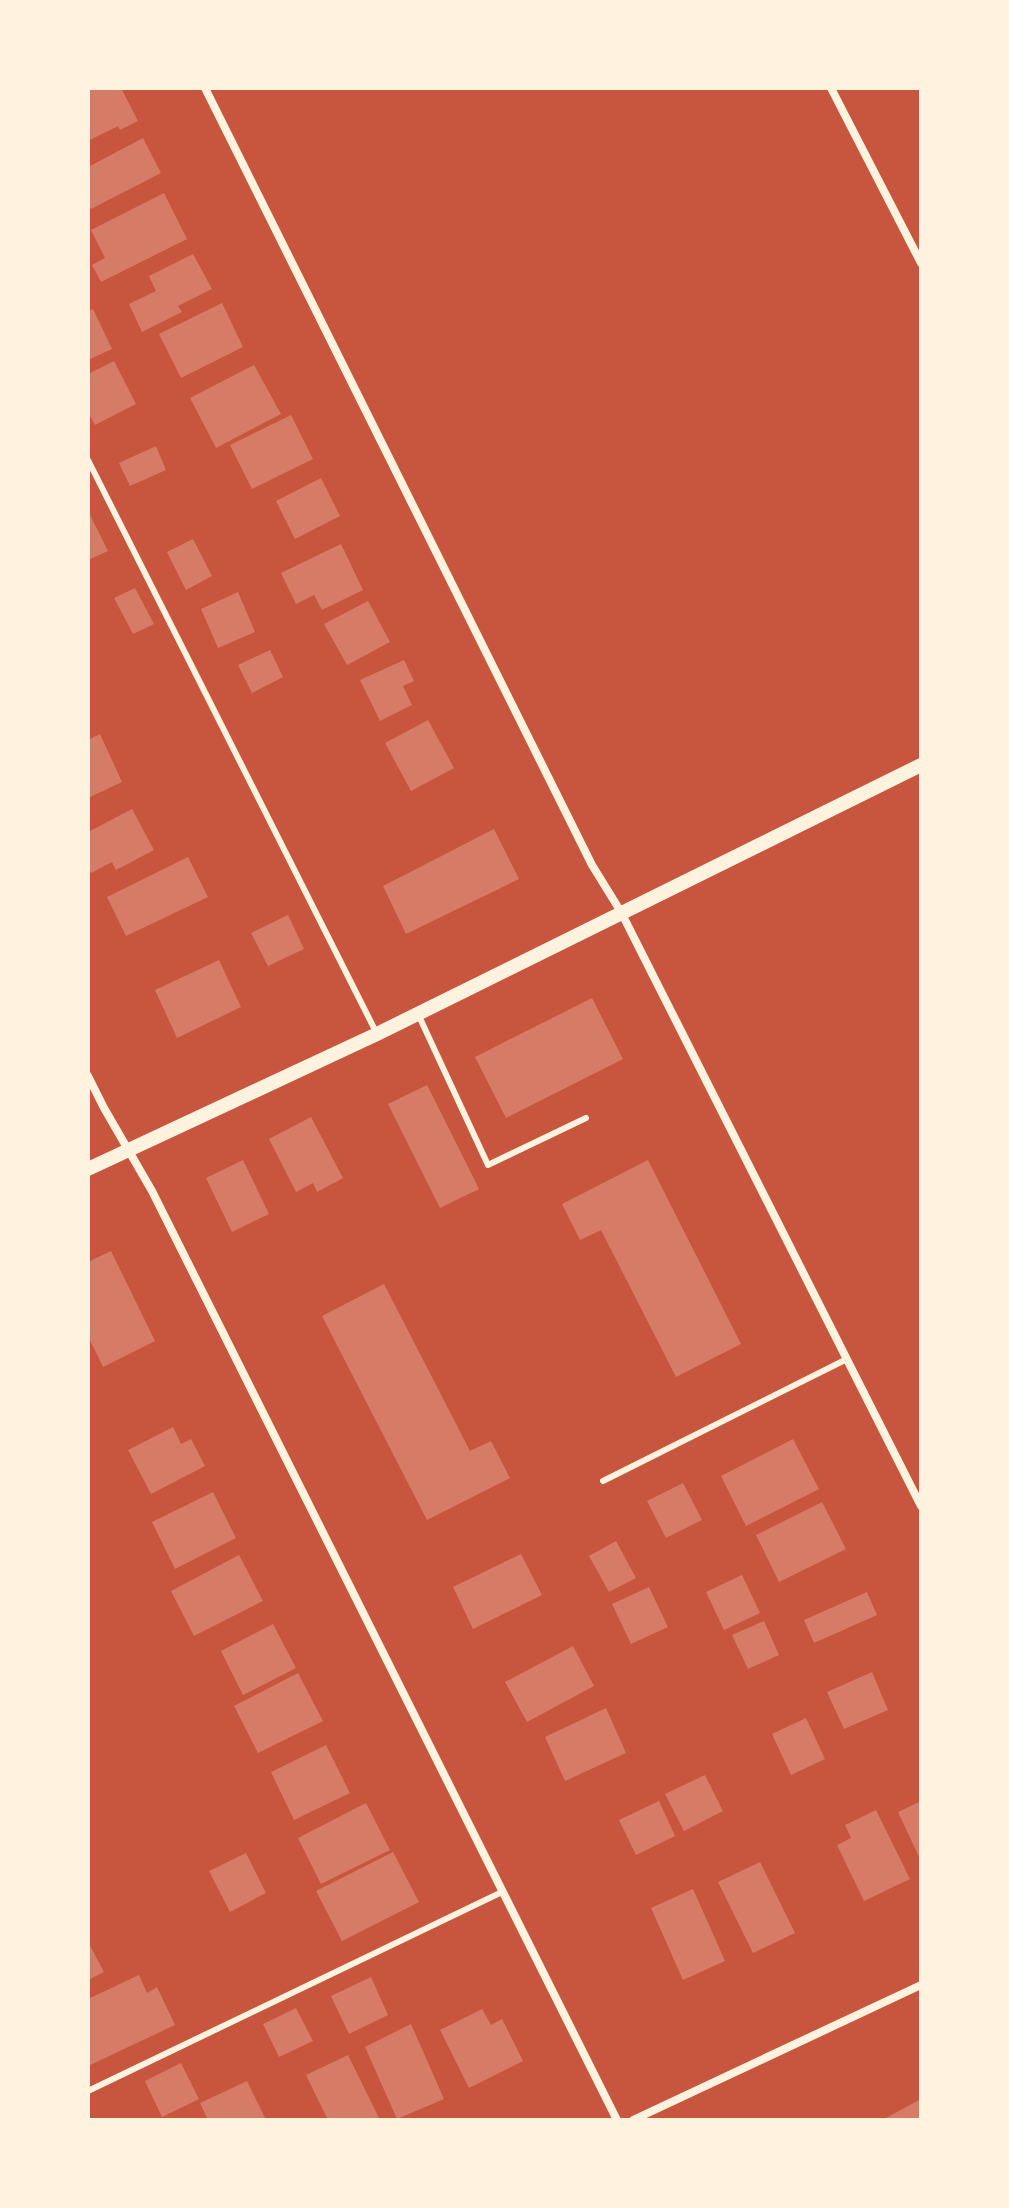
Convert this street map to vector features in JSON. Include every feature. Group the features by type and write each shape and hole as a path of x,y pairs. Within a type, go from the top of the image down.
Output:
{"street":[{"path":"205,88 592,865 621,912 921,1506"},
{"path":"831,88 921,263"},
{"path":"88,1169 377,1034 921,765"},
{"path":"88,1076 152,1191 617,2120"},
{"path":"633,2120 921,1985"}],"lane":[{"path":"88,460 377,1034"},
{"path":"418,1014 488,1165 586,1118"},
{"path":"603,1481 847,1359"},
{"path":"88,2091 502,1892"}],"building":[{"path":"88,88 121,88 138,121 120,130 118,126 88,141"},
{"path":"143,138 161,173 91,209 88,204 88,167"},
{"path":"164,193 187,239 101,282 92,265 105,258 91,230"},
{"path":"193,254 212,289 178,306 182,312 142,332 129,304 156,291 149,276"},
{"path":"222,303 243,347 181,378 159,334"},
{"path":"93,309 112,349 88,360 88,311"},
{"path":"114,361 136,404 95,425 88,412 88,374"},
{"path":"254,365 281,414 216,448 190,398"},
{"path":"291,415 313,459 252,489 230,445"},
{"path":"156,446 166,470 130,486 119,463"},
{"path":"321,478 340,516 295,539 276,501"},
{"path":"88,516 108,551 88,560"},
{"path":"193,539 212,576 186,590 167,552"},
{"path":"341,544 363,590 322,610 314,595 296,604 281,573"},
{"path":"135,588 154,624 133,634 114,598"},
{"path":"238,592 255,632 218,648 201,609"},
{"path":"368,601 390,642 347,665 324,624"},
{"path":"270,650 283,677 252,693 238,665"},
{"path":"404,660 414,681 403,686 412,705 380,721 360,680"},
{"path":"428,720 454,768 411,791 385,743"},
{"path":"100,734 122,782 88,798 88,740"},
{"path":"132,809 154,850 116,870 112,862 91,873 88,868 88,832"},
{"path":"494,829 519,879 406,934 383,886"},
{"path":"188,857 208,897 126,936 107,897"},
{"path":"288,915 304,949 268,966 251,933"},
{"path":"219,960 241,1007 177,1038 155,990"},
{"path":"592,998 623,1059 506,1118 475,1057"},
{"path":"427,1085 479,1189 440,1208 388,1104"},
{"path":"311,1117 343,1178 317,1192 313,1183 296,1192 269,1139"},
{"path":"243,1160 269,1214 232,1232 206,1178"},
{"path":"648,1160 741,1344 676,1377 601,1230 580,1240 562,1204"},
{"path":"111,1251 155,1341 103,1367 88,1336 88,1262"},
{"path":"384,1284 470,1451 491,1441 510,1478 427,1520 322,1316"},
{"path":"173,1427 181,1444 191,1439 205,1466 151,1494 128,1450"},
{"path":"793,1439 819,1489 746,1526 721,1476"},
{"path":"683,1483 702,1520 666,1538 647,1501"},
{"path":"213,1492 236,1538 175,1569 152,1522"},
{"path":"822,1502 846,1549 779,1582 756,1535"},
{"path":"616,1541 636,1578 609,1592 589,1556"},
{"path":"521,1554 542,1595 473,1629 453,1587"},
{"path":"239,1555 263,1601 194,1636 171,1591"},
{"path":"742,1575 760,1613 724,1630 706,1592"},
{"path":"649,1587 668,1627 631,1644 612,1604"},
{"path":"867,1592 877,1615 814,1643 804,1620"},
{"path":"764,1621 779,1655 748,1669 732,1635"},
{"path":"273,1624 296,1668 243,1695 221,1651"},
{"path":"573,1646 594,1686 527,1722 505,1682"},
{"path":"872,1672 888,1710 844,1729 827,1692"},
{"path":"298,1673 323,1721 258,1753 234,1706"},
{"path":"606,1708 626,1753 565,1781 545,1737"},
{"path":"806,1718 825,1759 791,1775 772,1734"},
{"path":"326,1745 350,1793 294,1820 271,1772"},
{"path":"705,1775 723,1811 684,1831 665,1794"},
{"path":"659,1801 675,1836 636,1855 619,1820"},
{"path":"921,1801 921,1861 898,1812"},
{"path":"366,1803 390,1850 321,1884 298,1838"},
{"path":"876,1810 910,1879 864,1901 837,1845 851,1838 845,1825"},
{"path":"393,1852 419,1902 342,1941 316,1891"},
{"path":"246,1853 266,1893 230,1912 209,1871"},
{"path":"760,1862 795,1933 753,1953 718,1882"},
{"path":"693,1889 725,1961 683,1980 651,1908"},
{"path":"88,1942 104,1972 88,1980"},
{"path":"139,1975 147,1993 157,1987 175,2025 88,2066 88,1999"},
{"path":"371,1977 388,2015 349,2034 331,1996"},
{"path":"296,2008 313,2041 279,2057 263,2024"},
{"path":"482,2009 491,2025 502,2019 523,2061 469,2088 440,2030"},
{"path":"411,2024 444,2099 397,2119 365,2047"},
{"path":"348,2055 380,2120 328,2120 306,2075"},
{"path":"181,2063 199,2099 162,2117 145,2081"},
{"path":"247,2081 266,2120 208,2120 200,2103"},
{"path":"921,2099 921,2120 887,2120 886,2118"}]}
